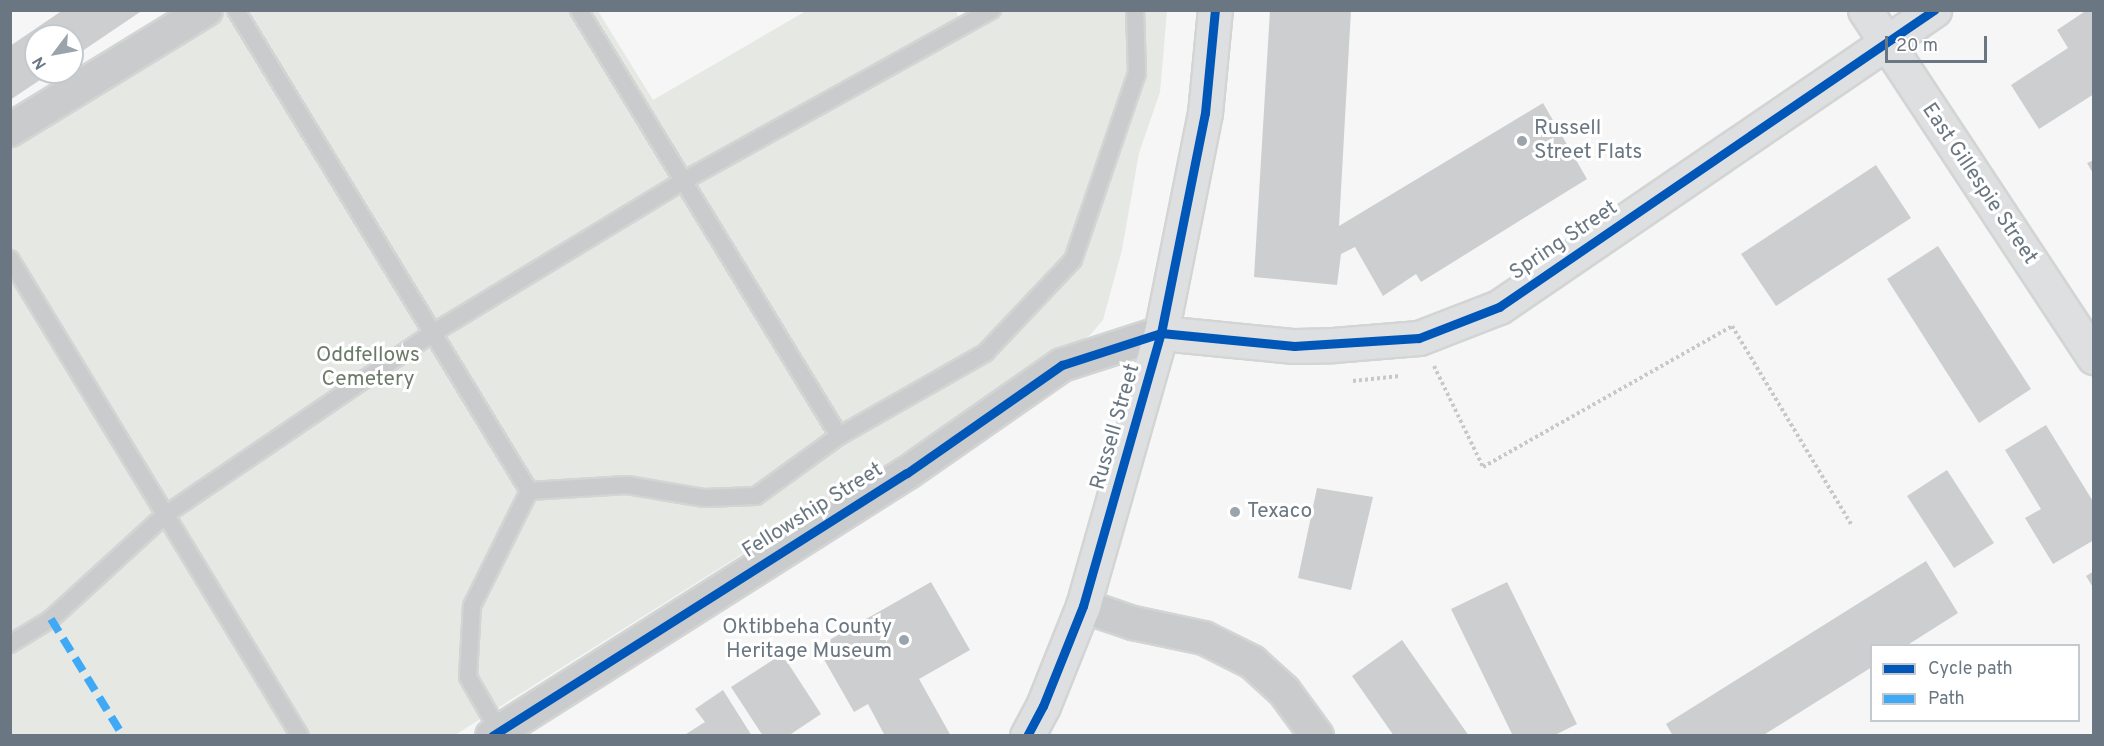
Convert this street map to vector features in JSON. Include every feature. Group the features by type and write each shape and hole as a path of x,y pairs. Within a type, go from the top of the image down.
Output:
{"street":[{"path":"10,130 206,10"},
{"name":"Russell Street","path":"1027,735 1043,706 1083,606 1161,333 1206,113 1215,10"},
{"name":"East Gillespie Street","path":"1865,10 1885,44 2094,357"},
{"name":"Spring Street","path":"1161,333 1294,346 1333,345 1419,338 1499,307 1934,10"},
{"name":"Fellowship Street","path":"496,733 907,473 1062,365 1161,333"},
{"path":"1083,606 1133,622 1204,638 1252,662 1284,691 1317,735"}],"lane":[{"path":"236,10 529,491"},
{"path":"579,10 839,436"},
{"path":"10,644 51,619 165,514 433,333 683,181 992,10"},
{"path":"529,491 627,484 705,498 756,496 839,436 985,353 1073,261 1137,73 1135,10"},
{"path":"10,259 300,735"},
{"path":"496,733 468,677 472,606 529,491"}],"path":[{"path":"1424,366 1432,362 1483,467 1732,326 1851,524"},
{"path":"1353,381 1378,381 1408,374"}],"green space":[{"name":"Oddfellows Cemetery","path":"955,10 959,17 970,10 1167,11 1160,92 1139,153 1122,250 1103,320 1090,335 455,735 11,736 11,144 222,11 598,11 653,100 806,11"}],"building":[{"path":"63,10 143,10 84,50 84,24 42,24"},
{"name":"Russell Street Flats","path":"1270,10 1351,10 1339,226 1543,103 1587,179 1421,282 1416,274 1383,296 1355,247 1341,254 1337,285 1254,277"},
{"path":"2087,10 2094,10 2094,94 2039,129 2011,85 2068,48 2057,30"},
{"path":"24,36 24,84 34,84 10,100 10,46"},
{"path":"2094,160 2094,175 2087,163"},
{"path":"1876,165 1911,218 1776,306 1741,254"},
{"path":"1938,246 2031,389 1979,423 1887,279"},
{"path":"2046,425 2094,503 2094,540 2053,564 2025,518 2041,509 2005,450"},
{"path":"1947,470 1994,543 1954,568 1907,496"},
{"path":"1317,488 1373,497 1351,590 1298,578"},
{"path":"1926,561 1958,613 1909,644 1870,644 1870,668 1762,736 1673,736 1666,724"},
{"path":"2094,571 2094,589 2086,576"},
{"path":"931,582 970,650 919,679 951,736 885,736 868,704 854,712 817,647"},
{"path":"1507,582 1577,724 1553,736 1513,736 1451,609"},
{"path":"1402,640 1469,736 1394,736 1352,676"},
{"path":"782,654 821,714 788,736 763,736 731,687"},
{"path":"723,690 752,736 683,736 705,722 695,709"}],"marked path":[{"path":"51,619 123,736"}],"cycle path":[{"path":"1027,736 1043,706 1083,606 1161,333 1205,113 1215,10"},
{"path":"492,736 907,473 1062,365 1161,333 1294,346 1419,338 1499,307 1934,10"}],"place":[{"name":"Russell Street Flats","path":"1522,141"},
{"name":"Texaco","path":"1235,512"},
{"name":"Oktibbeha County Heritage Museum","path":"904,640"}]}
